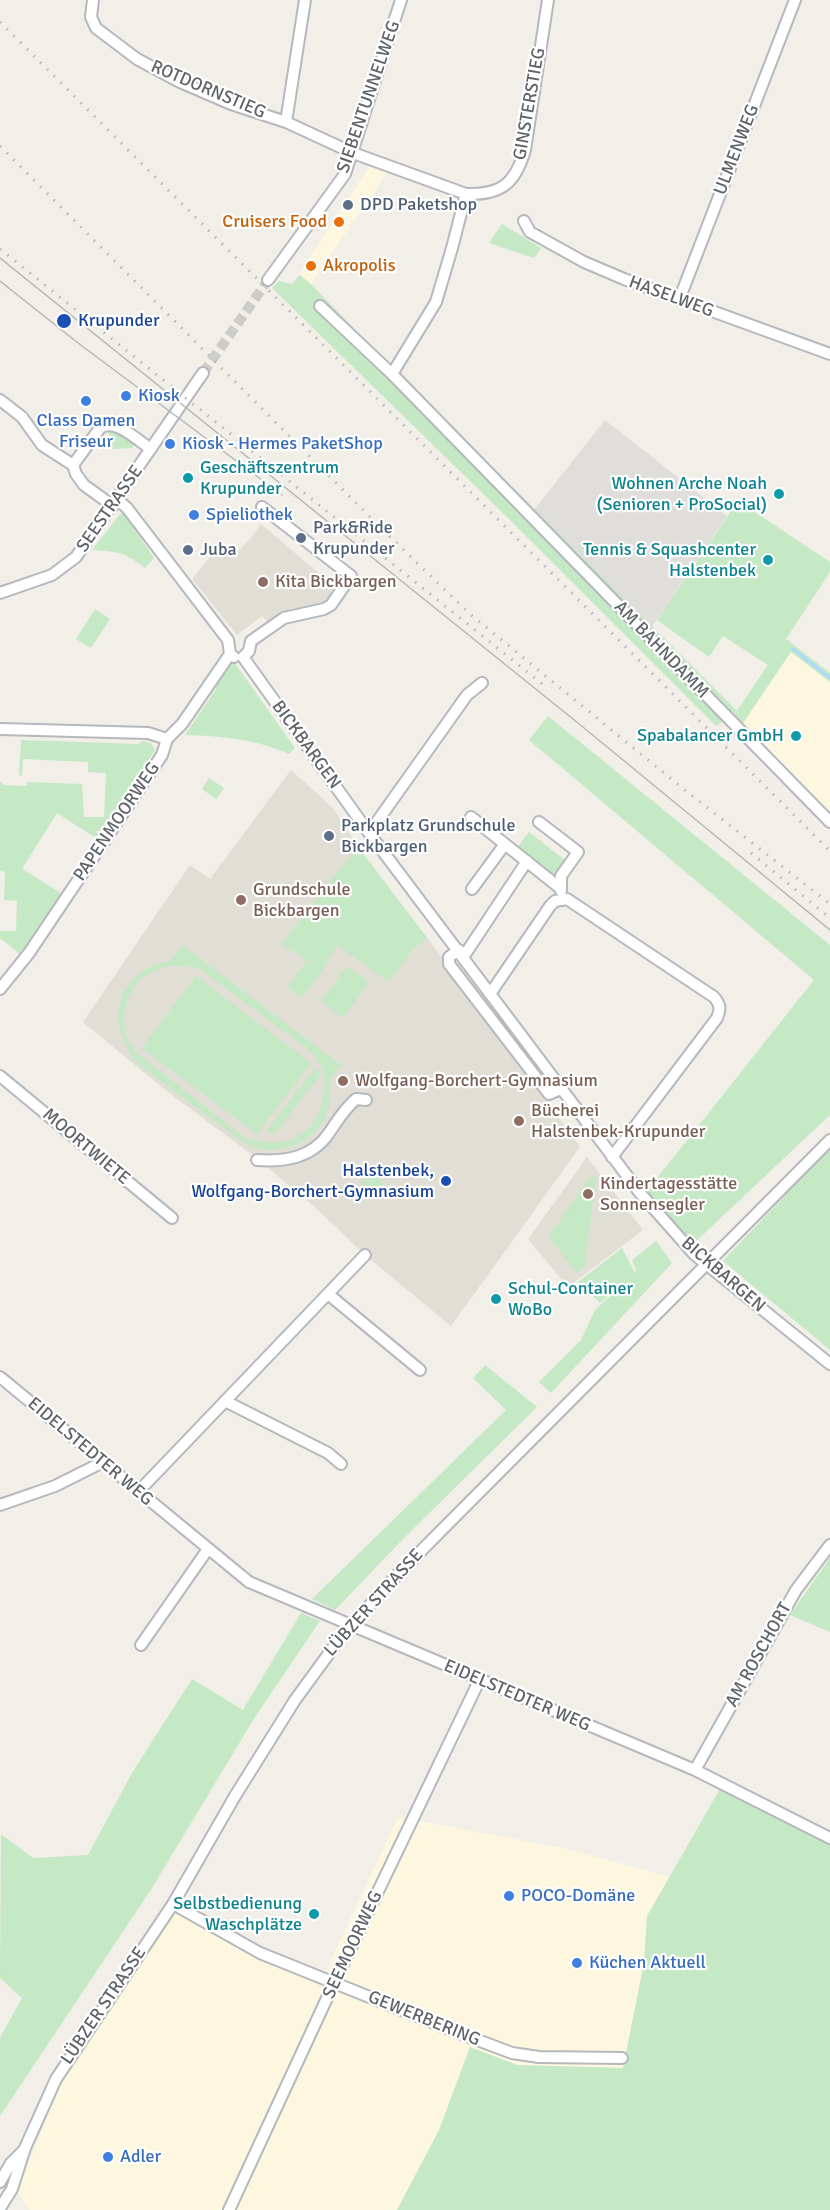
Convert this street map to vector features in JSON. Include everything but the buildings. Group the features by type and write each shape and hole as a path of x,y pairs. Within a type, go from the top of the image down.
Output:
{"street":[{"name":"ROTDORNSTIEG","path":"93,0 91,16 96,28 136,59 220,100 286,122 353,153"},
{"path":"286,122 305,0"},
{"name":"SIEBENTUNNELWEG","path":"268,280 345,174 401,0"},
{"name":"GINSTERSTIEG","path":"353,153 466,194 494,192 508,183 521,163 525,150 548,0"},
{"name":"ULMENWEG","path":"679,300 795,0"},
{"path":"392,374 436,302 466,194"},
{"name":"HASELWEG","path":"524,221 530,232 584,262 679,300 830,354"},
{"name":"AM BAHNDAMM","path":"320,306 392,374 830,822"},
{"name":"SEESTRASSE","path":"0,593 52,574 76,557 203,373"},
{"path":"0,400 22,417 42,445 73,465 84,485 127,508 228,640 230,654 233,657 243,657 249,651 251,641 284,618 324,609 331,605 351,576 262,507"},
{"name":"SEESTRASSE","path":"73,465 100,428 106,424 115,425 151,449"},
{"name":"PAPENMOORWEG","path":"0,988 29,953 162,755 167,739 182,724 230,654"},
{"name":"BICKBARGEN","path":"243,657 369,833 640,1193 694,1254 830,1364"},
{"path":"369,833 467,694 482,683"},
{"path":"0,729 148,733 167,739"},
{"path":"471,817 527,861 561,893 705,990 714,997 720,1007 717,1018 612,1157"},
{"path":"490,993 561,893 561,876 578,852 539,822"},
{"path":"472,888 505,844"},
{"path":"527,861 461,953 449,957 449,964 549,1094 561,1089"},
{"name":"MOORTWIETE","path":"0,1076 172,1218"},
{"path":"257,1160 290,1160 310,1152 328,1135 347,1106 356,1099 366,1100"},
{"name":"LÜBZER STRASSE","path":"0,2208 12,2189 25,2148 56,2079 173,1904 235,1797 320,1664 399,1573 830,1140"},
{"path":"138,1492 365,1256"},
{"path":"328,1294 420,1370"},
{"name":"EIDELSTEDTER WEG","path":"0,1377 249,1582 479,1681 695,1770 830,1838"},
{"path":"225,1401 328,1453 341,1464"},
{"path":"0,1505 55,1486 103,1462"},
{"name":"AM ROSCHORT","path":"695,1770 796,1590 830,1545"},
{"path":"141,1645 208,1549"},
{"name":"SEEMOORWEG","path":"229,2210 334,1983 479,1681"},
{"name":"GEWERBERING","path":"173,1904 247,1947 512,2053 538,2057 622,2058"},
{"name":"LÜBZER STRASSE","path":"0,2182 11,2163 25,2148"}],"shaded area":[{"path":"370,165 388,171 311,284 299,274"},
{"path":"605,420 727,516 652,627 534,510"},
{"name":"Kita Bickbargen","path":"261,524 336,585 321,604 287,610 268,622 262,616 237,635 192,579 219,546 232,557"},
{"path":"791,651 830,682 830,811 743,723"},
{"name":"Wolfgang-Borchert-Gymnasium","path":"291,770 333,808 358,847 448,965 580,1147 451,1326 365,1255 316,1208 255,1157 164,1089 83,1022 190,865 210,879"},
{"name":"Kindertagesstätte Sonnensegler","path":"587,1157 643,1230 568,1287 528,1239"},
{"path":"398,1817 567,1849 670,1877 647,1916 644,1963 623,2068 517,2065 470,2047 439,2130 397,2210 30,2210 17,2191 62,2081 187,1895 190,1907 256,1946 326,1971"}],"green space":[{"path":"502,224 541,248 534,258 489,243"},
{"path":"300,275 737,711 768,665 723,636 709,657 657,620 738,501 830,562 830,572 786,639 830,673 830,682 791,652 743,723 735,715 736,712 716,726 510,520 272,288 279,281 292,284"},
{"path":"107,431 119,433 135,445 132,448 113,449 111,436"},
{"path":"121,513 124,514 154,558 145,568 120,553 92,550"},
{"path":"95,609 110,619 91,648 76,639"},
{"path":"234,662 295,748 289,754 238,739 185,735 216,689 215,681 230,663"},
{"path":"548,716 830,945 830,1115 693,1244 646,1192 814,980 529,740"},
{"path":"21,740 138,744 143,741 151,743 155,750 102,833 94,830 99,834 96,838 57,813 22,869 61,893 20,954 0,938 0,931 16,931 17,901 4,900 5,872 0,871 0,782 3,785 27,786 27,782 82,784 84,817 104,817 106,773 88,772 88,762 23,759 22,776 19,775"},
{"path":"209,778 224,788 216,799 202,789"},
{"path":"529,832 566,861 554,877 517,848"},
{"path":"358,847 427,938 413,949 389,982 337,945 322,971 302,998 287,987 307,960 281,944"},
{"path":"182,945 341,1065 331,1081 327,1114 309,1138 290,1147 270,1150 260,1149 243,1142 137,1063 128,1050 119,1024 121,999 136,977 151,966 171,960","holes":["169,966 200,969 313,1053 323,1073 324,1091 319,1112 304,1132 283,1142 271,1143 244,1137 143,1058 131,1046 124,1020 127,1003 134,987 142,978 153,972"]},
{"path":"347,966 369,982 343,1018 321,1002"},
{"path":"196,976 311,1063 257,1134 142,1048"},
{"path":"315,1068 321,1074 274,1135 267,1130"},
{"path":"830,1148 830,1350 723,1261"},
{"path":"373,1172 380,1176 384,1190 372,1192 361,1186 361,1181"},
{"path":"592,1174 596,1177 585,1266 576,1273 549,1236"},
{"path":"656,1241 672,1263 551,1393 539,1382 581,1340 595,1310 623,1284 600,1303 578,1282 622,1248 635,1273 632,1260"},
{"path":"485,1365 537,1407 404,1538 335,1610 312,1599 506,1410 473,1378"},
{"path":"830,1558 830,1632 790,1615"},
{"path":"301,1613 320,1621 255,1717 152,1888 0,2116 0,2038 22,1998 0,1978 1,1834 33,1858 88,1855 132,1773 192,1679 243,1710"},
{"path":"720,1789 830,1845 830,2210 397,2210 439,2130 470,2047 517,2065 623,2068 644,1963 647,1916"}],"waterway":[{"path":"793,649 830,678"}],"tunnel":[{"path":"203,373 268,280"}],"tram line":[{"path":"0,258 578,723 830,930"},
{"path":"0,281 78,343 282,495"}],"railway":[{"path":"0,22 830,851"},
{"path":"0,146 384,531 470,614 681,787 830,904"},
{"path":"0,249 546,687"},
{"path":"751,853 830,918"}],"place":[{"name":"DPD Paketshop","path":"348,205"},
{"name":"Cruisers Food","path":"339,222"},
{"name":"Akropolis","path":"311,266"},
{"name":"Krupunder","path":"64,321"},
{"name":"Kiosk","path":"126,396"},
{"name":"Class Damen Friseur","path":"86,401"},
{"name":"Kiosk - Hermes PaketShop","path":"170,444"},
{"name":"Geschäftszentrum Krupunder","path":"188,478"},
{"name":"Wohnen Arche Noah (Senioren + ProSocial)","path":"779,494"},
{"name":"Spieliothek","path":"194,515"},
{"name":"Park&Ride Krupunder","path":"301,538"},
{"name":"Juba","path":"188,550"},
{"name":"Tennis & Squashcenter Halstenbek","path":"768,560"},
{"name":"Kita Bickbargen","path":"263,582"},
{"name":"Spabalancer GmbH","path":"796,736"},
{"name":"Parkplatz Grundschule Bickbargen","path":"329,836"},
{"name":"Grundschule Bickbargen","path":"241,900"},
{"name":"Wolfgang-Borchert-Gymnasium","path":"343,1081"},
{"name":"Bücherei Halstenbek-Krupunder","path":"519,1121"},
{"name":"Halstenbek, Wolfgang-Borchert-Gymnasium","path":"446,1181"},
{"name":"Kindertagesstätte Sonnensegler","path":"588,1194"},
{"name":"Schul-Container WoBo","path":"496,1299"},
{"name":"POCO-Domäne","path":"509,1896"},
{"name":"Selbstbedienung Waschplätze","path":"314,1914"},
{"name":"Küchen Aktuell","path":"577,1963"},
{"name":"Adler","path":"108,2157"}]}
